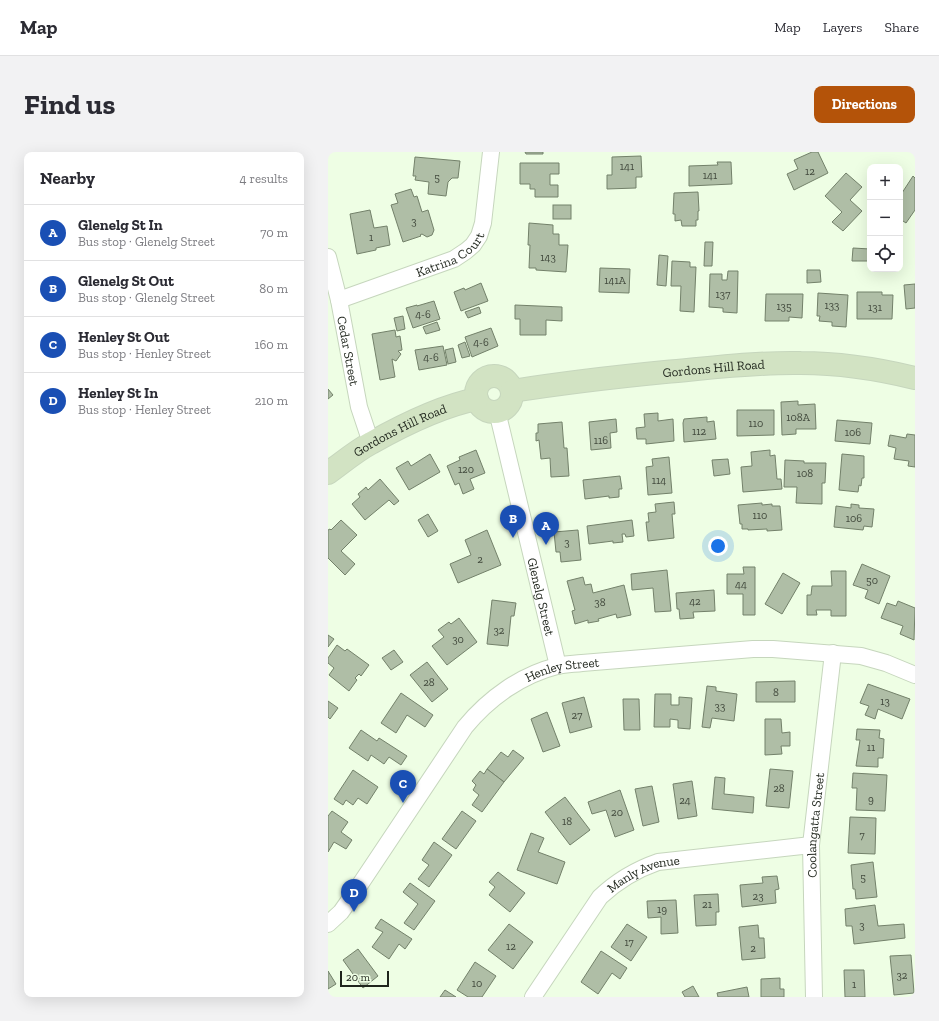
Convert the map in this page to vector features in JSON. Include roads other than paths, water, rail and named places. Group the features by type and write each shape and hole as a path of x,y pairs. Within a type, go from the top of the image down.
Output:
{"main road":[{"name":"Gordons Hill Road","path":"512,391 581,380 767,364 801,363 854,367 915,378"},
{"path":"498,376 504,378 508,382 512,391 512,399 509,404 505,408 497,411 488,411 479,404 477,399 477,387 480,381 486,377 498,376"},
{"name":"Gordons Hill Road","path":"328,473 370,443 444,407 477,399"}],"street":[{"name":"Katrina Court","path":"339,300 454,258 473,245 479,236 483,223 491,152"},
{"name":"Cedar Street","path":"328,258 339,300 359,407 370,443"},
{"name":"Glenelg Street","path":"497,411 558,666"},
{"name":"Henley Street","path":"328,924 341,912 355,892 465,727 477,713 498,695 522,680 539,672 558,666 589,662 753,649 773,649 866,658 886,663 915,675"},
{"name":"Coolangatta Street","path":"814,997 811,845 833,654"},
{"name":"Manly Avenue","path":"533,997 600,897 612,885 639,869 658,862 811,845"}],"place":[{"name":"Glenelg St Out","path":"513,538"},
{"name":"Glenelg St In","path":"546,545"},
{"name":"Henley St Out","path":"403,803"},
{"name":"Henley St In","path":"354,912"}]}
